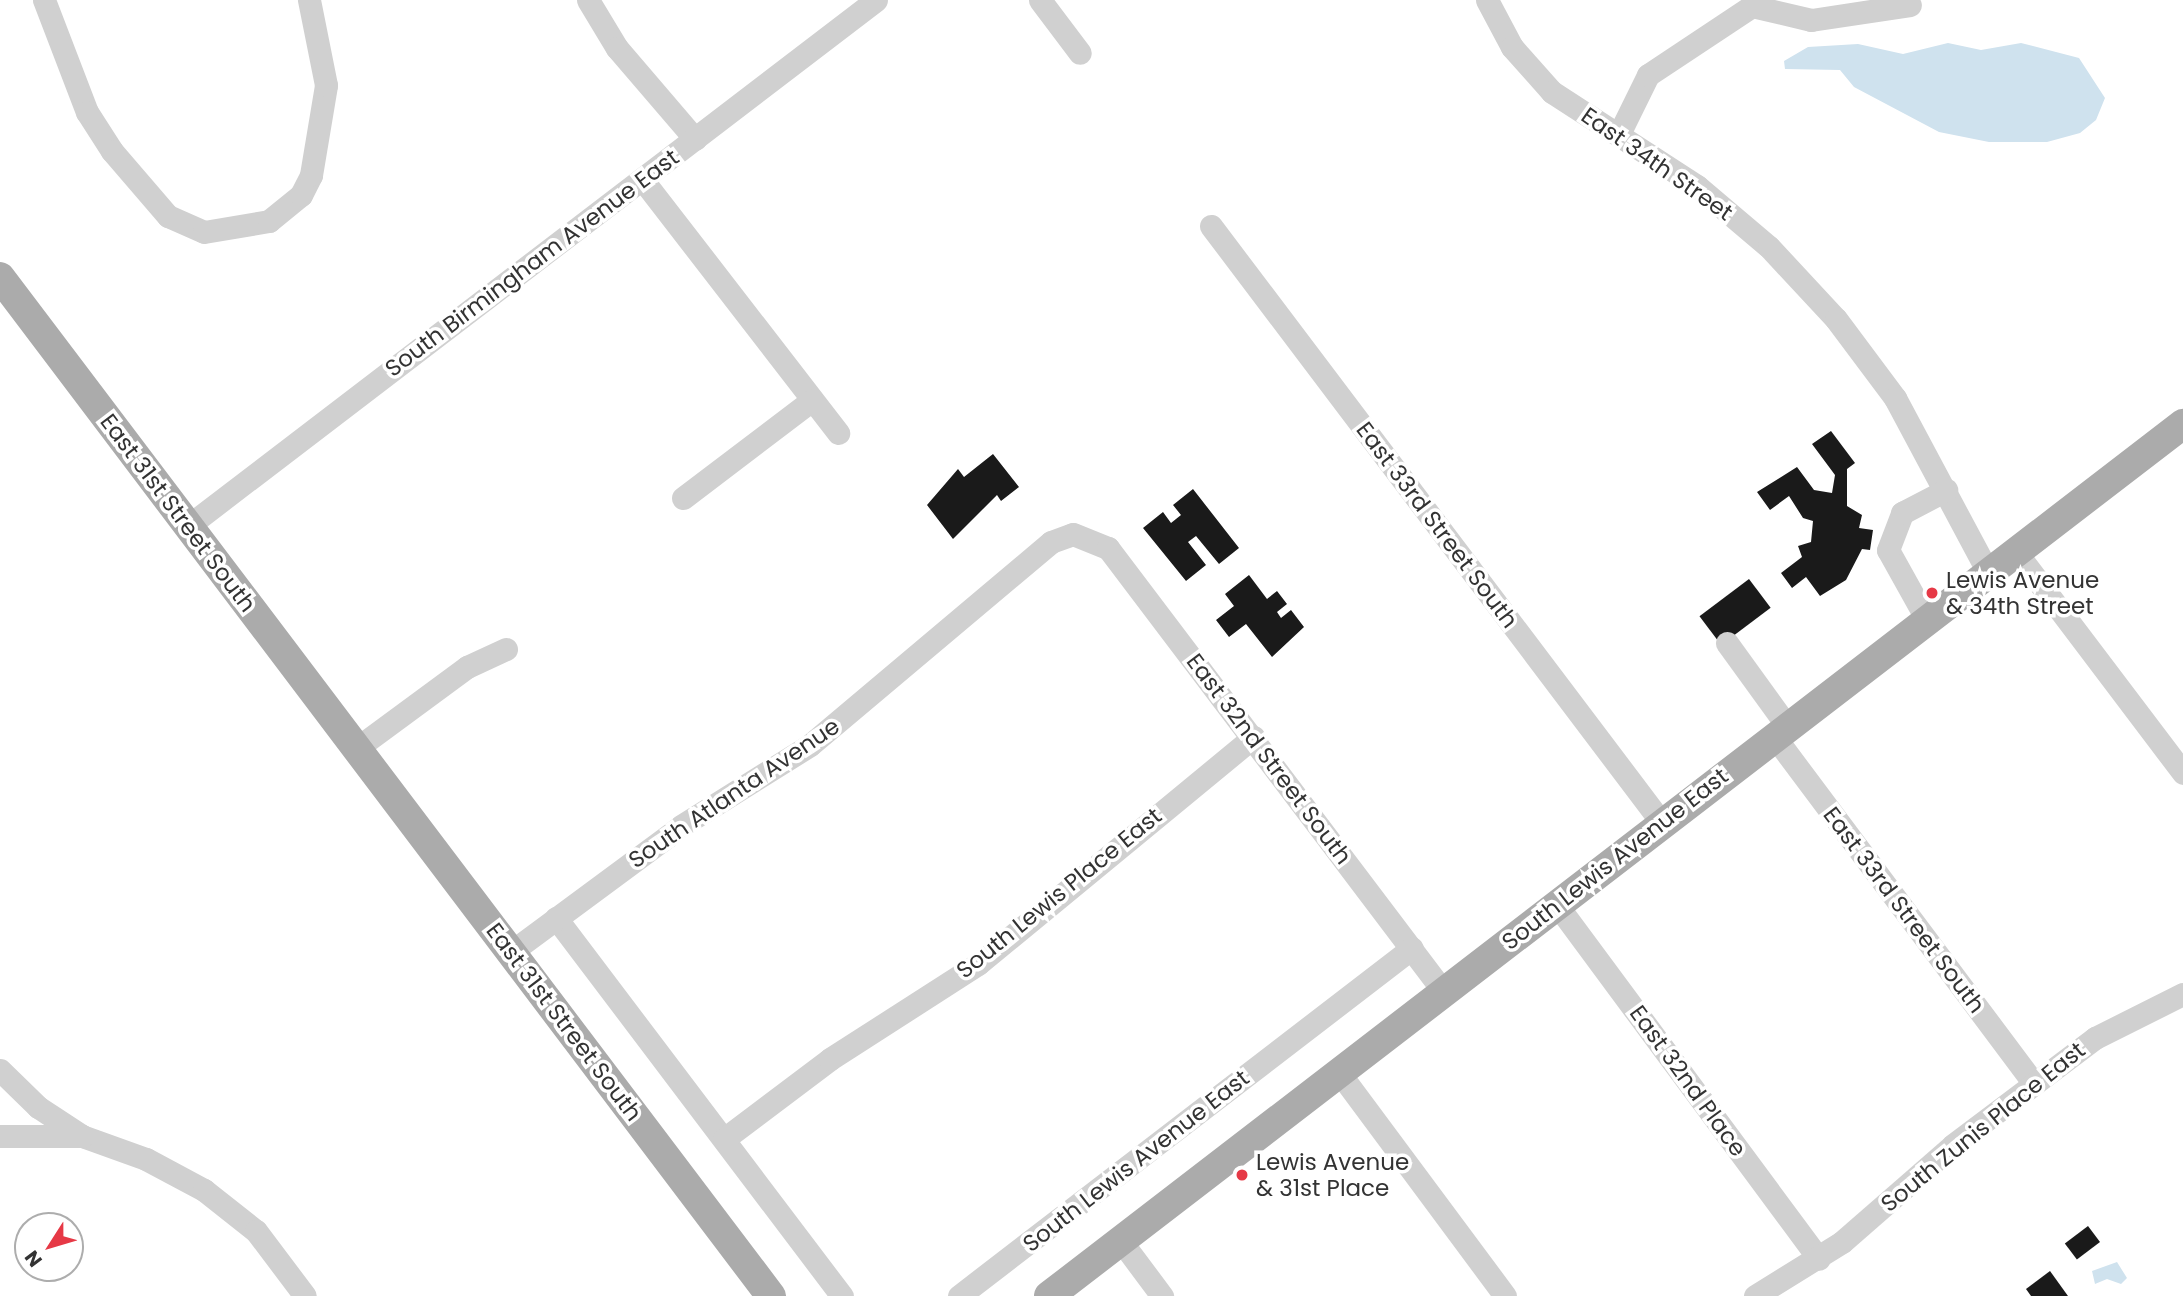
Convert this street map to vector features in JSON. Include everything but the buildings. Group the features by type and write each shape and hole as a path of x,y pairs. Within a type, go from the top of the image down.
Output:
{"main road":[{"name":"East 31st Street South","path":"0,277 771,1296"},
{"name":"South Lewis Avenue East","path":"1049,1296 1338,1071 2183,424"}],"street":[{"path":"44,0 87,112 112,151 168,216 204,232 269,221 301,195 311,175 326,85 309,0"},
{"path":"588,0 617,48 695,139"},
{"name":"South Birmingham Avenue East","path":"188,526 876,0"},
{"path":"1040,0 1080,53"},
{"name":"East 34th Street","path":"1487,0 1530,69 1552,92 1697,186 1769,247 1836,318 1895,398 1988,572"},
{"path":"1619,134 1638,85 1713,26 1752,6 1811,20 1910,5"},
{"path":"642,178 838,433"},
{"name":"East 33rd Street South","path":"1211,226 1662,823"},
{"path":"682,498 811,401"},
{"path":"1927,620 1888,550 1902,513 1946,490"},
{"name":"East 32nd Street South","path":"1087,535 1108,548 1443,991"},
{"name":"South Atlanta Avenue","path":"511,952 681,826 810,745 1051,542 1087,535"},
{"path":"2016,552 2183,773"},
{"name":"East 33rd Street South","path":"1727,643 1781,731 2034,1083"},
{"path":"357,748 467,667 506,649"},
{"name":"South Lewis Place East","path":"724,1139 830,1059 978,964 1252,737"},
{"name":"East 32nd Place","path":"1557,905 1819,1259"},
{"path":"556,918 842,1296"},
{"name":"South Lewis Avenue East","path":"959,1296 1412,948"},
{"name":"South Zunis Place East","path":"1755,1296 1819,1259 2034,1083 2095,1038 2183,994"},
{"path":"0,1070 38,1107 82,1136 146,1159 204,1190 256,1231 305,1296"},
{"path":"1338,1071 1505,1296"},
{"path":"0,1136 82,1136"},
{"path":"1121,1241 1162,1296"}],"water":[{"path":"1948,43 1981,50 2021,43 2079,58 2105,98 2096,120 2080,133 2047,142 1989,142 1939,132 1854,87 1840,70 1785,69 1784,61 1808,47 1858,44 1903,54"},
{"path":"2117,1262 2127,1278 2121,1284 2107,1279 2095,1284 2092,1271"}],"place":[{"name":"Lewis Avenue & 34th Street","path":"1932,593"},
{"name":"Lewis Avenue & 31st Place","path":"1242,1175"}]}
